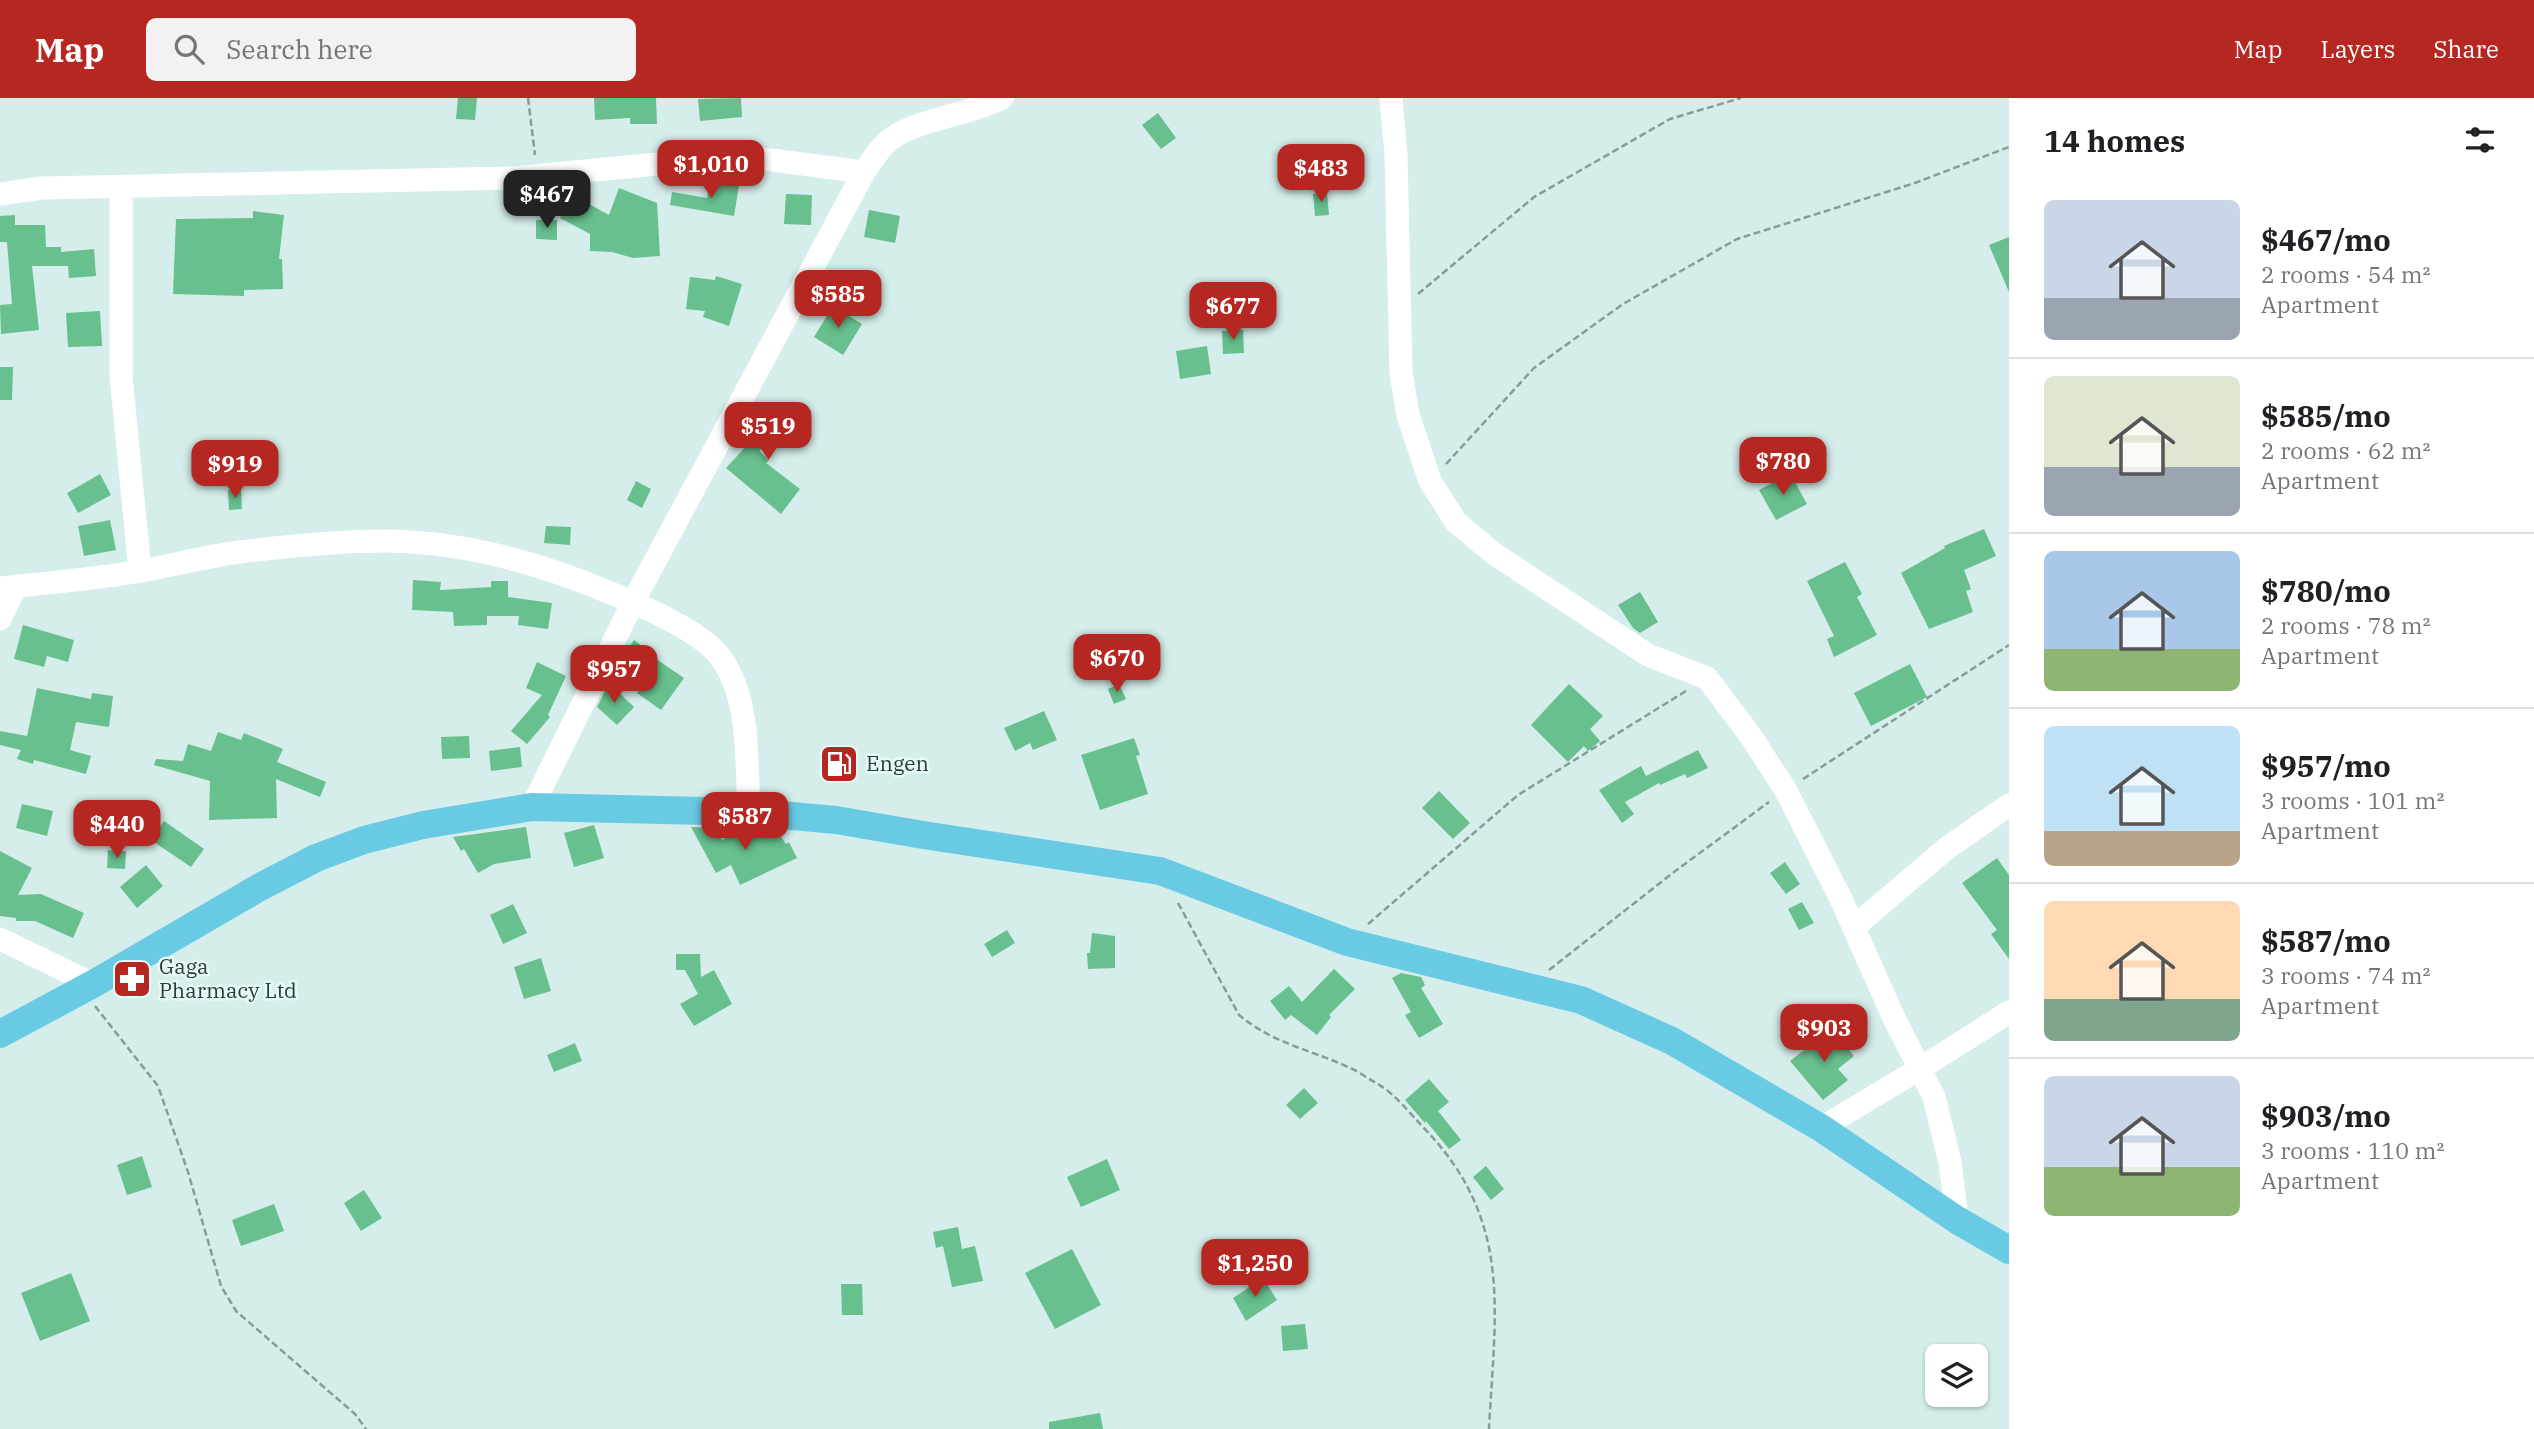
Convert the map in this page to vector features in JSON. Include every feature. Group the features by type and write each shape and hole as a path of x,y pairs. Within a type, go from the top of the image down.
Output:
{"main road":[{"path":"0,1034 316,858 423,825 532,807 749,812 836,820 1160,871 1347,942 1581,1000 1672,1041 1821,1128 1957,1220 2009,1250"}],"street":[{"path":"532,807 633,602 864,172 893,137 920,125 956,116 1002,98"},
{"path":"1391,98 1396,154 1401,373 1408,415 1430,481 1456,522 1493,553 1648,655 1707,678 1750,735 1786,789 1854,928 1893,1016 1922,1068 1943,1127 1957,1220"},
{"path":"0,194 43,188 538,175 741,156 864,172"},
{"path":"121,187 121,376 140,571"},
{"path":"0,619 8,587 140,571 239,552 389,541 467,549 526,562 575,577 633,602 701,638 721,657 739,696 749,812"},
{"path":"1854,928 1947,848 2009,805"},
{"path":"0,939 88,987"},
{"path":"1821,1128 2009,1012"}],"path":[{"path":"528,98 538,175"},
{"path":"1399,309 1534,197 1670,118 1741,98"},
{"path":"1430,481 1534,368 1623,304 1737,239 1915,183 2009,147"},
{"path":"1529,987 1674,872 1786,789 2009,645"},
{"path":"1347,942 1518,795 1707,678"},
{"path":"1160,871 1239,1015 1276,1040 1349,1067 1384,1088 1441,1145 1465,1178 1482,1217 1493,1263 1495,1309 1489,1429"},
{"path":"88,987 158,1086 188,1172 221,1286 236,1311 355,1414 366,1429"}],"building":[{"path":"458,98 477,98 475,120 456,119"},
{"path":"594,98 656,98 657,124 630,124 630,118 595,120"},
{"path":"741,98 742,117 700,121 698,99"},
{"path":"1158,113 1176,138 1161,149 1142,125"},
{"path":"710,181 739,186 734,216 670,205 672,192 707,198"},
{"path":"619,188 657,203 660,256 633,258 612,252 590,251 590,234 560,218 573,195 609,215"},
{"path":"1327,193 1329,215 1315,216 1313,194"},
{"path":"786,194 812,195 811,225 784,224"},
{"path":"869,210 900,216 895,243 864,237"},
{"path":"253,211 284,215 279,259 282,259 283,289 244,290 244,296 173,294 176,219 253,218"},
{"path":"15,215 15,225 45,225 46,247 61,247 61,252 94,249 96,276 69,278 68,266 32,266 39,330 1,334 0,305 12,304 7,242 0,242 0,216"},
{"path":"536,220 557,220 557,240 536,239"},
{"path":"2009,237 2009,292 1989,245"},
{"path":"716,276 742,284 729,326 703,317 705,311 686,309 690,277 715,280"},
{"path":"833,306 862,324 843,355 814,337"},
{"path":"100,311 102,346 68,347 66,313"},
{"path":"1243,330 1244,353 1223,354 1222,331"},
{"path":"1207,346 1211,374 1180,379 1176,351"},
{"path":"0,367 13,367 12,400 0,400"},
{"path":"774,406 809,438 796,448 779,429 759,451 769,460 766,463 800,489 781,514 726,468 761,430 756,426"},
{"path":"1790,473 1807,504 1776,520 1759,490"},
{"path":"100,474 111,495 78,513 67,493"},
{"path":"636,481 651,489 642,508 627,500"},
{"path":"241,489 242,509 229,510 228,490"},
{"path":"110,520 116,550 84,556 78,526"},
{"path":"546,526 571,527 570,545 544,543"},
{"path":"1984,529 1996,556 1964,570 1971,589 1966,591 1973,612 1929,629 1901,573 1945,548 1944,546"},
{"path":"1845,562 1862,594 1857,597 1877,635 1834,657 1827,639 1834,636 1807,581"},
{"path":"413,580 441,582 440,590 491,587 491,581 508,581 508,597 552,603 548,629 518,625 519,616 487,616 487,625 454,626 453,612 412,610"},
{"path":"1640,592 1658,622 1640,633 1633,628 1618,605"},
{"path":"23,625 74,640 68,662 47,656 44,667 14,659"},
{"path":"634,640 647,650 646,652 684,678 661,710 637,693 647,678 621,659"},
{"path":"537,662 566,676 548,715 550,717 527,744 511,731 542,695 526,688"},
{"path":"1910,664 1927,697 1871,726 1854,693"},
{"path":"609,683 634,707 617,725 597,707"},
{"path":"1119,684 1126,699 1114,704 1108,689"},
{"path":"1569,684 1603,716 1590,729 1600,741 1588,751 1584,746 1568,762 1531,725"},
{"path":"37,688 91,699 92,693 113,696 109,727 76,722 70,750 91,756 86,774 34,760 33,764 17,759 21,750 0,745 0,731 27,736"},
{"path":"1044,711 1057,740 1033,750 1030,743 1015,751 1004,728"},
{"path":"218,732 241,740 244,733 283,749 277,762 326,782 320,797 276,779 277,818 209,820 210,781 154,765 156,759 183,761 188,744 211,751"},
{"path":"469,736 470,758 442,759 441,737"},
{"path":"1134,738 1140,755 1136,756 1148,794 1100,810 1081,755"},
{"path":"520,747 522,767 491,771 489,751"},
{"path":"1698,750 1708,768 1687,778 1685,774 1660,785 1659,783 1625,802 1634,814 1622,823 1599,790 1641,766 1646,776"},
{"path":"1439,791 1470,823 1453,839 1422,808"},
{"path":"22,804 53,811 47,836 16,828"},
{"path":"164,821 204,849 191,867 151,840"},
{"path":"594,825 604,858 574,867 564,833"},
{"path":"526,827 531,858 494,864 478,873 464,849 461,851 453,837"},
{"path":"691,827 715,828 722,840 739,831 745,842 761,830 777,831 786,844 789,842 797,858 740,885 731,865 716,873"},
{"path":"108,850 126,851 125,869 107,868"},
{"path":"0,851 32,868 18,895 41,894 84,913 73,938 35,921 16,921 16,918 0,916"},
{"path":"1997,858 2009,875 2009,959 1991,934 1997,930 1962,883"},
{"path":"1785,862 1800,884 1786,894 1770,873"},
{"path":"146,865 163,886 137,908 120,887"},
{"path":"1802,902 1814,923 1799,930 1788,909"},
{"path":"513,904 527,933 503,944 490,915"},
{"path":"1007,930 1015,943 992,957 984,944"},
{"path":"1092,933 1115,936 1115,968 1088,969 1087,953 1090,953"},
{"path":"676,954 700,954 701,977 714,970 732,1004 694,1026 680,1004 698,994 685,970 676,970"},
{"path":"541,958 551,991 524,999 514,967"},
{"path":"1334,969 1355,989 1329,1015 1331,1017 1317,1035 1291,1015 1285,1020 1270,1001 1289,986 1302,1002"},
{"path":"1401,973 1421,977 1425,985 1421,988 1443,1024 1419,1038 1405,1015 1411,1012 1392,978"},
{"path":"1832,1029 1854,1056 1838,1069 1848,1080 1823,1100 1790,1061"},
{"path":"575,1043 582,1061 554,1072 547,1055"},
{"path":"1429,1079 1449,1102 1438,1111 1461,1140 1449,1149 1405,1100"},
{"path":"1304,1088 1318,1103 1300,1119 1286,1105"},
{"path":"142,1156 152,1187 127,1195 117,1165"},
{"path":"1107,1159 1120,1190 1081,1207 1067,1177"},
{"path":"1486,1166 1504,1189 1491,1200 1473,1177"},
{"path":"364,1190 382,1218 361,1231 344,1203"},
{"path":"274,1204 284,1231 241,1246 232,1220"},
{"path":"958,1227 962,1249 975,1246 983,1281 952,1287 943,1246 936,1248 933,1232"},
{"path":"1072,1249 1101,1305 1055,1329 1025,1273"},
{"path":"71,1273 90,1321 40,1341 21,1293"},
{"path":"1263,1278 1277,1300 1246,1321 1233,1298"},
{"path":"841,1284 862,1284 863,1315 842,1315"},
{"path":"1305,1324 1308,1349 1283,1351 1281,1326"},
{"path":"1100,1413 1103,1429 1049,1429 1049,1422"}],"place":[{"name":"Engen","path":"839,764"},
{"name":"Gaga Pharmacy Ltd","path":"132,979"}]}
